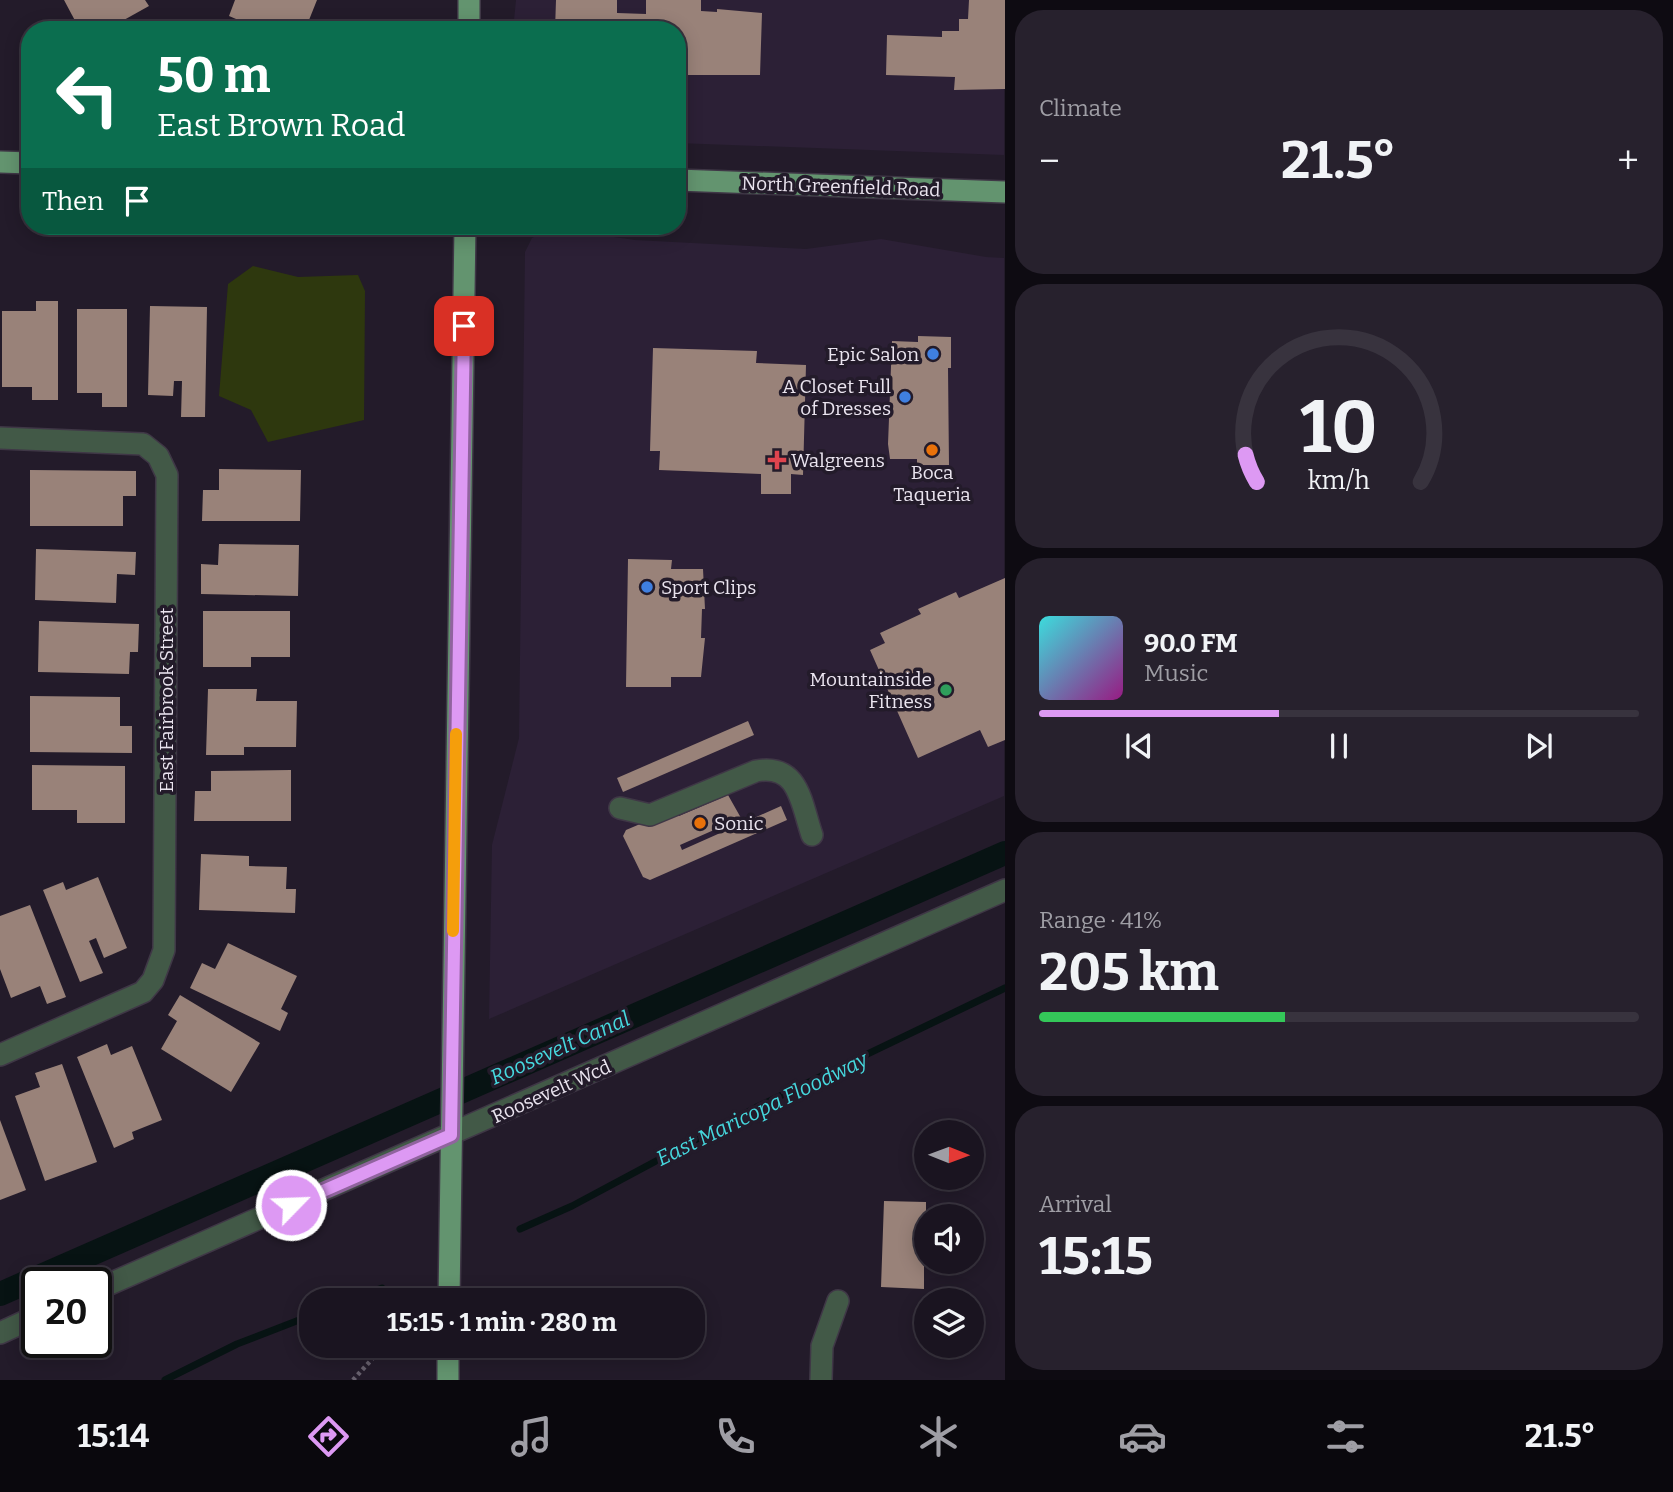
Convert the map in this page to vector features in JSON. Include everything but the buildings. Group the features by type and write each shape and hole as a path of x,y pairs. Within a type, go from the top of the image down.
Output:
{"main road":[{"path":"468,21 469,0"},
{"path":"0,162 21,163"},
{"name":"North Greenfield Road","path":"686,180 1004,192"},
{"path":"449,1288 465,235"},
{"path":"448,1358 448,1380"}],"street":[{"name":"East Fairbrook Street","path":"0,438 143,444 158,456 167,475 164,950 153,980 143,992 0,1055"},
{"path":"620,808 650,815 756,771 774,769 784,772 796,788 812,835"},
{"name":"Roosevelt Wcd","path":"112,1283 1004,890"},
{"path":"821,1380 822,1346 838,1301"},
{"path":"0,1333 21,1324"}],"path":[{"path":"353,1380 373,1358"}],"shaded area":[{"path":"516,0 1004,0 1004,155 686,143 686,21 514,21"},
{"path":"538,235 600,235 635,240 806,249 881,239 1004,258 1004,796 489,1019 492,845 519,738 525,252 532,238"}],"green space":[{"path":"253,266 298,277 358,275 365,291 364,420 268,442 251,410 219,396 228,284"}],"waterway":[{"name":"Roosevelt Canal","path":"0,1294 1005,853"},
{"name":"East Maricopa Floodway","path":"520,1229 572,1206 757,1107 1005,988"},
{"name":"East Maricopa Floodway","path":"165,1380 237,1344 299,1320"}],"slow traffic":[{"path":"453,931 456,734"}],"place":[{"name":"Epic Salon","path":"933,354"},
{"name":"A Closet Full of Dresses","path":"905,397"},
{"name":"Boca Taqueria","path":"932,450"},
{"name":"Walgreens","path":"777,460"},
{"name":"Sport Clips","path":"647,587"},
{"name":"Mountainside Fitness","path":"946,690"},
{"name":"Sonic","path":"700,823"}],"route":[{"path":"291,1205 451,1135 464,326"}]}
